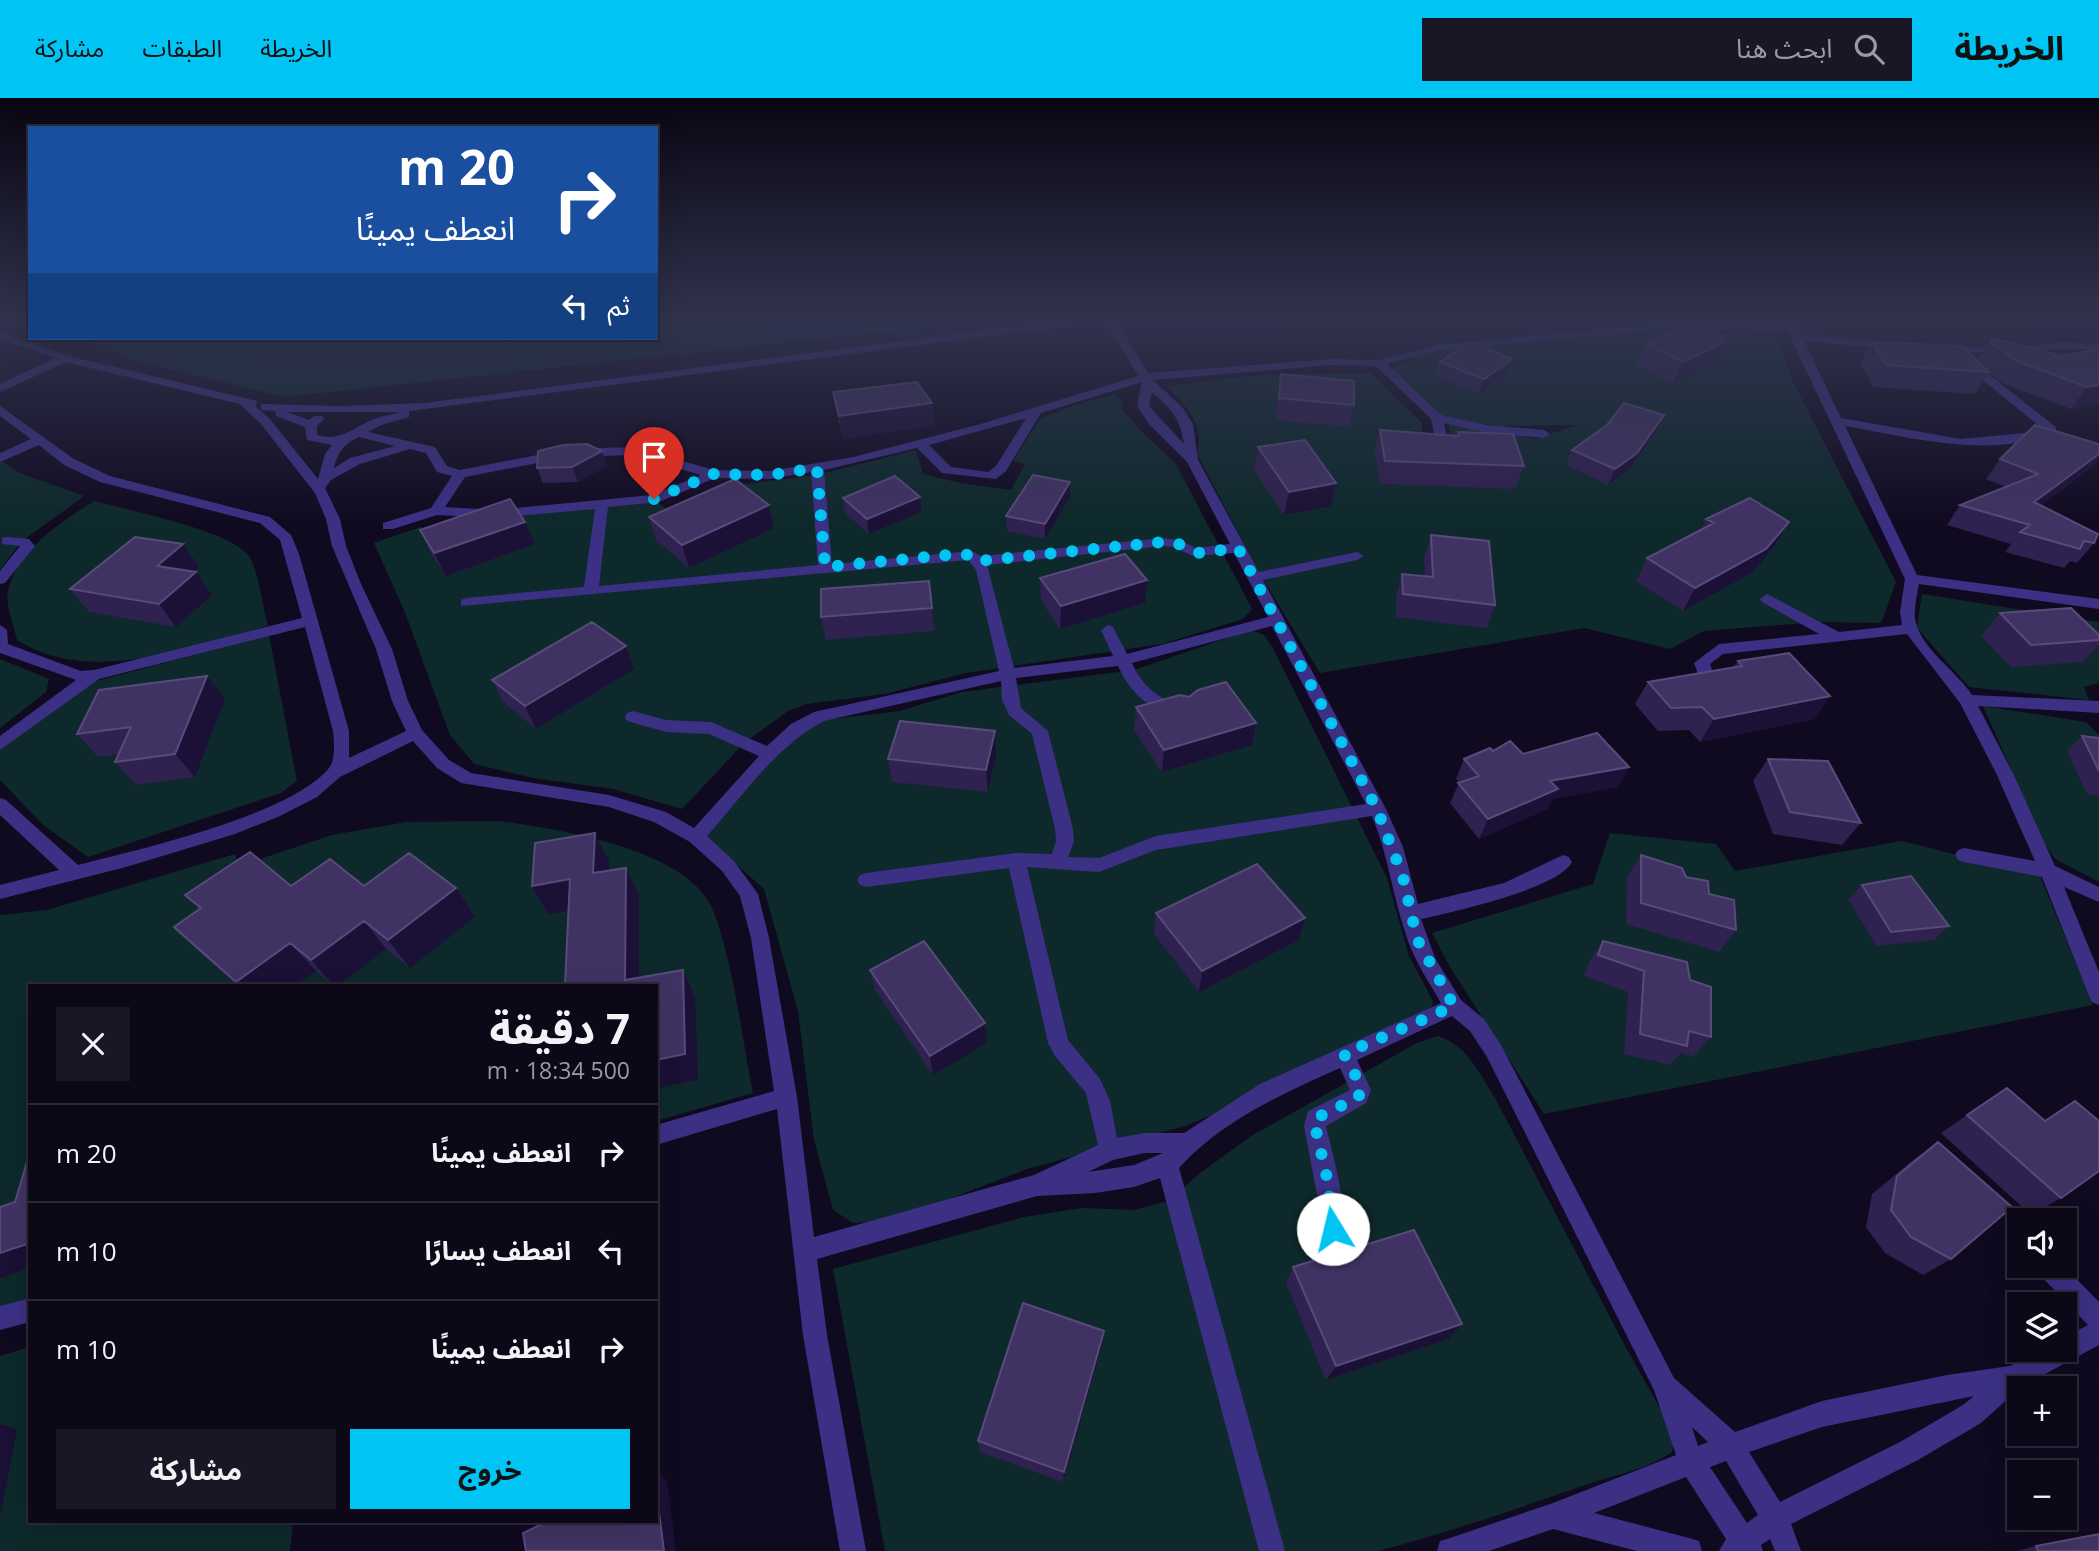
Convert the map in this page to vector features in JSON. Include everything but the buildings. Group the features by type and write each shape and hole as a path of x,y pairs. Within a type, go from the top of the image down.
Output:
{"street":[{"path":"186,388 265,407 311,425"},
{"path":"265,407 364,410 425,407 572,388"},
{"path":"360,434 431,450 442,469 460,474 568,453 633,451 713,474 770,475 817,468 920,444 1120,388"},
{"path":"1146,388 1143,406 1153,421 1192,460 1377,809 1394,847 1417,939 1427,962 1454,1006 1477,1025 1494,1051 1665,1385 1690,1462 1742,1549 1775,1518 1909,1451 1972,1414 2007,1382"},
{"path":"1155,388 1178,410 1187,424 1192,460"},
{"path":"1406,388 1437,418 1487,429 1544,435"},
{"path":"1821,388 1912,579 1912,597 1907,610 1911,629 1967,700 2048,871 2099,996"},
{"path":"1837,421 1961,443 2036,436 2052,430 1999,388"},
{"path":"244,402 324,484"},
{"path":"341,410 318,419 311,425 311,437 319,440 343,440 360,434 373,424 425,407"},
{"path":"0,410 69,462 105,479 265,520 278,528 292,554 341,731 342,760 334,773"},
{"path":"364,410 375,418 373,424"},
{"path":"920,444 947,470 990,476 1001,468 1036,412"},
{"path":"1437,418 1443,448"},
{"path":"0,458 40,440"},
{"path":"319,440 316,456 349,571 384,649 400,701 415,733 443,764 467,779 609,801 660,817 696,837 728,866 748,894 761,938 807,1250 815,1335 853,1551"},
{"path":"324,484 331,454 343,440"},
{"path":"324,484 372,454 411,446"},
{"path":"817,468 825,567"},
{"path":"436,511 460,474"},
{"path":"388,526 436,511 495,514 654,499 713,474"},
{"path":"591,590 603,505"},
{"path":"0,580 28,546 24,542 7,541"},
{"path":"979,561 1162,542 1176,543 1200,553 1238,548"},
{"path":"466,603 957,554 972,555 979,561 1015,711 1040,731 1064,829 1065,841 1058,861"},
{"path":"1253,578 1357,556"},
{"path":"1912,579 2099,604"},
{"path":"1766,598 1835,636"},
{"path":"696,837 770,754 797,728 820,716 1008,674 1125,660 1276,620"},
{"path":"0,630 0,646 80,676 94,675 311,621"},
{"path":"1707,678 1702,663 1719,649 1911,629"},
{"path":"1108,630 1125,660 1134,688 1167,708 1185,711"},
{"path":"0,744 94,675"},
{"path":"1967,700 2099,707"},
{"path":"633,718 666,726 711,728 770,754"},
{"path":"0,892 225,830 289,803 334,773 415,733"},
{"path":"0,806 75,872"},
{"path":"866,880 1016,860 1102,866 1135,848 1156,843 1377,809"},
{"path":"1964,855 2048,871 2099,895"},
{"path":"1016,860 1058,1043 1068,1061 1092,1084 1103,1112 1110,1150"},
{"path":"1412,913 1510,888 1542,876 1563,862"},
{"path":"1037,1185 1095,1182 1133,1176 1167,1165 1187,1143 1266,1091 1454,1006"},
{"path":"1333,1229 1327,1178 1315,1126 1316,1118 1325,1111 1359,1097 1359,1082 1344,1054"},
{"path":"658,1134 786,1097"},
{"path":"807,1250 855,1239 1037,1185 1110,1150 1144,1143 1187,1143"},
{"path":"1167,1165 1272,1551"},
{"path":"2059,1278 2099,1320"},
{"path":"0,1318 28,1311"},
{"path":"2016,1376 2099,1332"},
{"path":"1450,1551 1553,1516 1731,1446 1822,1414 1947,1387 2007,1379"},
{"path":"1665,1385 1731,1446 1775,1518 1788,1551"},
{"path":"1553,1516 1689,1551"}],"green space":[{"path":"247,388 369,388 284,397"},
{"path":"1169,388 1386,388 1422,423 1422,433 1452,440 1448,423 1535,439 1577,425 1497,426 1441,417 1411,388 1796,388 1896,582 1881,623 1818,622 1704,631 1670,649 1584,628 1320,673 1258,571 1197,454 1198,433 1193,417"},
{"path":"1113,395 1122,400 1122,409 1140,430 1176,464 1252,609 1243,619 1162,644 966,673 885,694 807,704 788,711 745,742 682,809 613,789 533,778 474,764 450,735 404,610 374,543 420,527 454,531 493,516 654,499 674,515 727,486 817,475 916,450 923,474 960,483 1011,490 1025,464 1013,461 1040,419 1075,405"},
{"path":"0,460 20,473 84,496 21,542 0,570"},
{"path":"94,501 179,523 225,539 241,548 250,558 259,582 268,626 173,652 108,661 76,660 46,654 17,640 10,615 8,591 20,563 42,538"},
{"path":"1922,594 2099,622 2099,683 2084,687 2089,700 1969,687 1917,628"},
{"path":"1251,630 1264,635 1273,648 1387,878 1409,956 1433,1001 1431,1012 1246,1101 1185,1126 1027,1169 891,1221 853,1223 833,1210 814,1140 798,1011 764,889 703,835 780,748 823,720 900,711 962,692 1134,670"},
{"path":"269,635 297,781 281,793 88,857 43,825 0,780 0,749 93,682"},
{"path":"0,659 49,679 46,692 0,728"},
{"path":"1983,706 2086,722 2099,735 2099,882 2055,859 2045,845"},
{"path":"498,821 552,829 618,845 677,871 699,889 713,910 720,930 753,1093 658,1120 658,984 28,984 28,1299 0,1307 0,915 47,910 235,854 239,866 332,835 406,822"},
{"path":"1610,833 1716,844 1735,871 1902,841 2040,876 2093,1005 1544,1114 1450,967 1432,933 1593,884"},
{"path":"1438,1036 1465,1053 1495,1098 1675,1435 1672,1452 1632,1471 1378,1551 885,1551 833,1269 1024,1217 1082,1208 1134,1210 1168,1201 1200,1173 1253,1135 1417,1043"},
{"path":"28,1348 28,1523 293,1523 290,1551 0,1551 0,1356"}],"route":[{"path":"654,499 713,474 770,475 817,468 825,567 957,554 972,555 979,561 1162,542 1176,543 1200,553 1238,548 1377,809 1394,847 1417,939 1427,962 1454,1006 1344,1054 1359,1082 1359,1097 1325,1111 1316,1118 1315,1126 1327,1178 1333,1229"}]}
